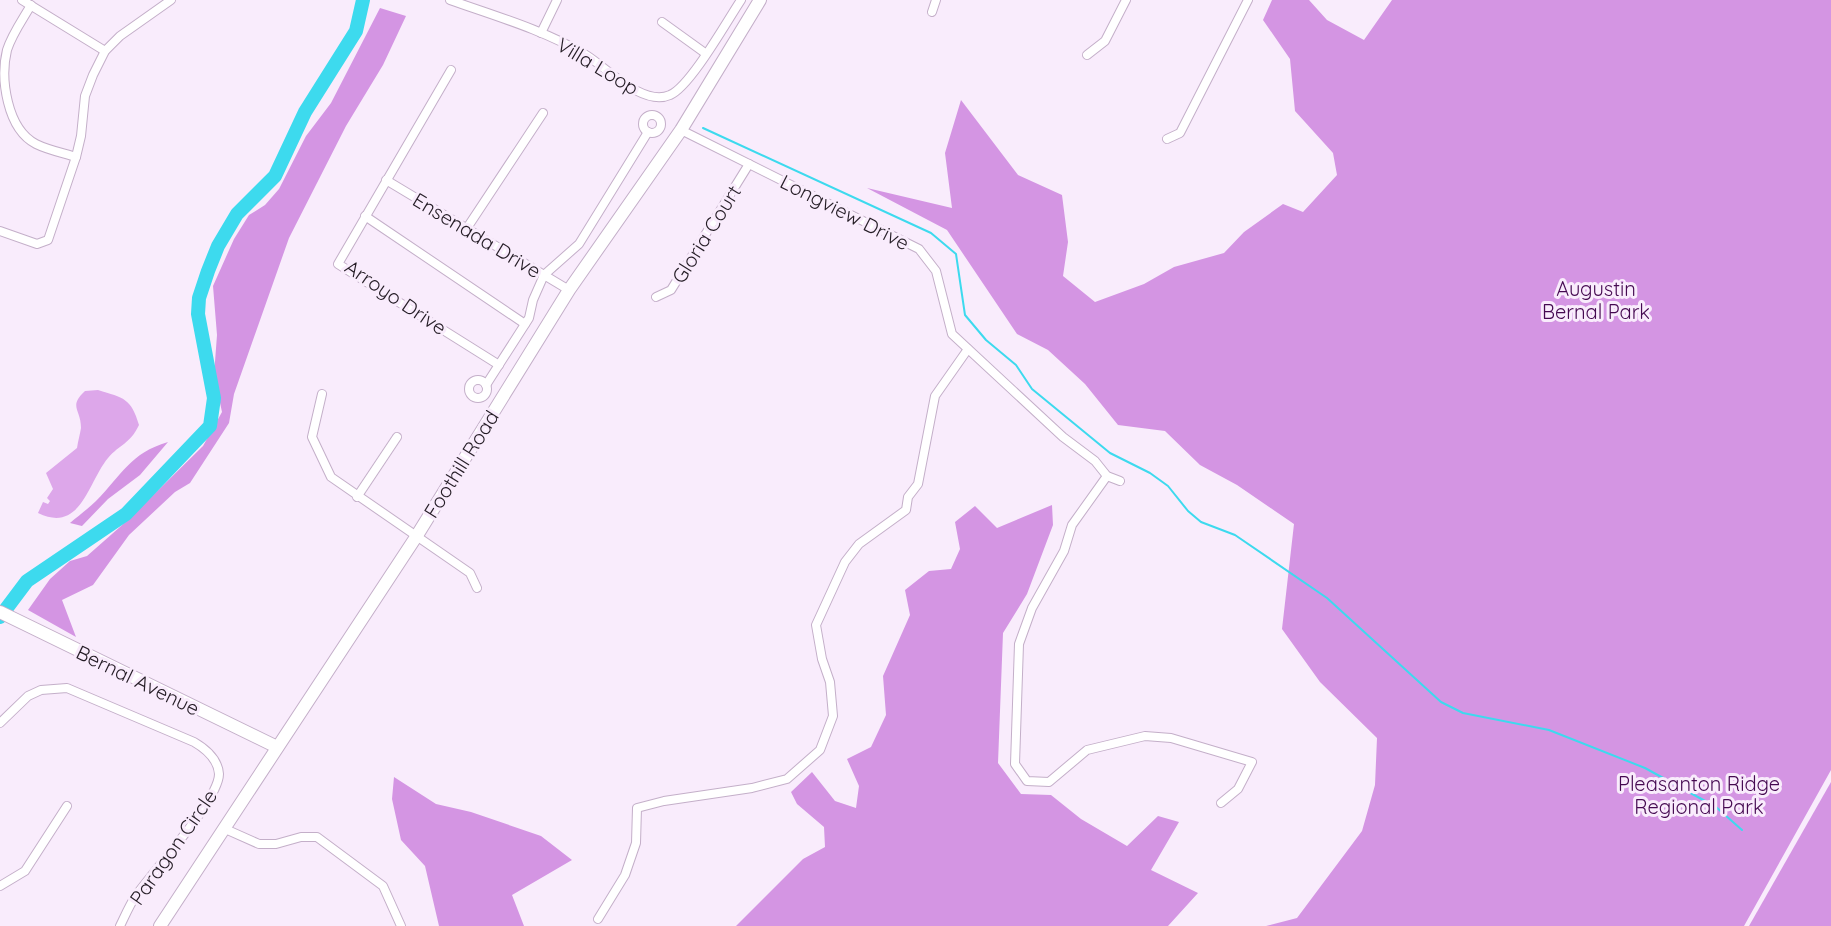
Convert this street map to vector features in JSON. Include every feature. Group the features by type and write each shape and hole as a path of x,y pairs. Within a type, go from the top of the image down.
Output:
{"main road":[{"name":"Foothill Road","path":"160,926 416,537 569,290 681,130 760,0"},
{"name":"Bernal Avenue","path":"0,612 277,747"}],"street":[{"path":"22,0 105,51"},
{"path":"0,231 37,244 48,240 76,157 81,136 85,96 105,51 133,25 170,0"},
{"name":"Villa Loop","path":"450,0 541,33 586,55 636,91 661,98 678,90 741,0"},
{"path":"541,33 557,0"},
{"path":"932,12 936,0"},
{"path":"1087,55 1105,40 1126,0"},
{"path":"1167,140 1180,133 1246,1"},
{"path":"31,5 7,47 2,66 10,107 16,127 26,137 36,144 76,157"},
{"path":"662,22 705,53"},
{"name":"Arroyo Drive","path":"451,70 338,264 499,365"},
{"path":"466,228 543,113"},
{"name":"Longview Drive","path":"681,130 919,249 936,271 952,334 1063,437 1095,461 1107,476 1120,481"},
{"path":"486,385 525,324 544,275 579,244 648,132"},
{"name":"Gloria Court","path":"656,297 671,290 749,164"},
{"name":"Ensenada Drive","path":"386,180 569,290"},
{"path":"365,216 525,324"},
{"path":"598,919 625,875 636,843 638,808 664,801 752,788 787,779 820,750 833,716 830,682 822,659 816,625 845,562 859,544 906,510 908,497 918,484 935,396 968,350"},
{"path":"322,394 312,437 331,477 470,573 477,588"},
{"path":"357,497 397,437"},
{"path":"1107,476 1072,525 1064,551 1032,608 1019,644 1015,764 1026,781 1049,782 1087,750 1145,736 1171,738 1252,762 1238,789 1221,803"},
{"name":"Paragon Circle","path":"0,723 28,696 41,690 67,688 194,742 206,749 215,761 219,776 212,796 134,898 120,926"},
{"path":"0,886 25,871 67,806"},
{"path":"223,828 259,844 276,844 301,837 317,837 382,886 401,926"}],"shaded area":[{"path":"98,390 125,400 133,409 139,425 128,440 108,458 82,502 74,511 64,517 53,518 38,513 43,502 48,504 50,501 47,498 53,489 46,473 77,448 81,428 77,401 85,391"}],"green space":[{"path":"1272,0 1309,0 1327,20 1364,40 1392,0 1831,0 1831,770 1744,926 1266,926 1297,918 1362,831 1375,785 1377,738 1320,682 1282,629 1294,524 1237,485 1200,465 1165,431 1118,425 1085,384 1048,350 1017,334 947,230 867,188 952,208 945,153 961,100 1018,175 1062,195 1068,242 1063,276 1095,302 1144,284 1174,267 1224,253 1244,232 1283,204 1303,212 1337,175 1333,153 1295,111 1290,59 1263,20"},
{"path":"380,8 406,16 383,65 346,126 289,238 234,394 229,423 190,483 175,492 129,535 93,585 62,600 76,637 28,610 50,579 70,561 87,556 129,519 203,446 222,412 214,375 217,335 213,286 234,239 249,215 265,205 279,189 306,136 331,103"},
{"path":"168,442 140,475 108,499 82,526 70,523 96,501 135,459 144,452"},
{"path":"1052,505 1053,525 1027,594 1003,633 998,763 1021,794 1051,795 1081,819 1127,846 1158,816 1179,822 1151,870 1198,893 1168,926 736,926 803,859 825,847 824,827 797,804 791,792 812,772 835,801 856,808 859,786 847,759 871,747 886,715 883,676 910,615 905,590 929,571 951,569 960,549 955,522 975,506 997,528"},
{"path":"394,777 436,804 471,812 541,836 572,860 512,895 524,926 439,926 425,866 401,840 392,799"},
{"path":"1831,782 1831,926 1749,926"}],"waterway":[{"path":"0,617 27,581 126,514 210,426 214,398 198,314 199,298 208,271 218,246 237,214 275,176 305,112 356,31 363,0"},
{"path":"703,128 931,233 956,254 965,315 986,340 1016,365 1032,389 1110,453 1150,473 1168,486 1188,511 1201,522 1235,535 1327,598 1441,702 1463,713 1549,730 1645,768 1716,807 1742,830"}],"park label":[{"name":"Augustin Bernal Park","path":"1596,300"},
{"name":"Pleasanton Ridge Regional Park","path":"1699,794"}]}
